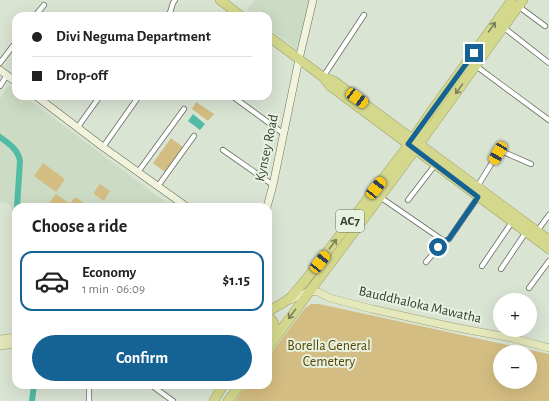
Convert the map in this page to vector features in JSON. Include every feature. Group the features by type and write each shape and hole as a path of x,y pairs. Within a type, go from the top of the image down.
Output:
{"highway":[{"path":"220,0 236,12"},
{"name":"AC7","path":"272,309 291,297 308,277 404,151 414,144 476,66 518,2"},
{"name":"AC7","path":"275,338 380,197 414,144 518,2"},
{"path":"272,39 324,77 330,86 477,187 549,240"},
{"path":"414,144 435,165 549,249"},
{"path":"272,320 276,332 272,343"},
{"path":"214,401 221,389"},
{"path":"228,401 237,389"}],"main road":[{"path":"283,303 310,291"},
{"name":"Bauddhaloka Mawatha","path":"310,291 318,292 330,298 372,309 512,338 549,348"},
{"path":"0,339 12,338"},
{"path":"0,346 12,344"}],"street":[{"path":"170,12 175,0"},
{"name":"Kynsey Road","path":"268,203 313,0"},
{"path":"518,2 544,26"},
{"path":"39,12 44,5"},
{"path":"324,77 364,15"},
{"path":"503,27 549,63"},
{"path":"0,63 12,47"},
{"path":"476,66 549,120"},
{"path":"0,70 12,78"},
{"path":"0,86 8,75"},
{"path":"41,100 77,128 181,203"},
{"path":"77,128 97,100"},
{"path":"103,147 136,100"},
{"path":"237,100 284,134"},
{"path":"138,172 184,109"},
{"path":"158,186 194,136"},
{"path":"223,150 273,185"},
{"path":"477,187 498,153 501,151 531,164"},
{"path":"408,200 435,165"},
{"path":"380,197 446,240"},
{"path":"426,262 446,240 449,239 478,197"},
{"path":"537,231 549,215"},
{"path":"482,266 512,222"},
{"path":"501,269 526,232"},
{"path":"529,288 549,261"},
{"path":"272,304 283,303"},
{"path":"89,389 89,401"},
{"path":"156,389 173,401"}],"shaded area":[{"path":"254,0 310,0 296,50 272,31 272,12 249,12 247,10"},
{"path":"9,85 12,87 12,100 29,100 167,203 12,203 12,210 9,204 0,202 0,98"}],"green space":[{"path":"196,102 214,114 208,121 192,109"},
{"path":"171,138 183,147 165,172 153,163"},
{"path":"43,163 65,179 56,192 34,176"},
{"path":"100,184 110,191 104,201 94,194"},
{"path":"56,194 69,203 49,203"},
{"path":"74,198 77,198 84,203 71,203"},
{"name":"Borella General Cemetery","path":"311,304 319,304 508,345 493,345 493,389 537,389 537,351 549,354 549,401 235,401 244,389 272,389 272,352 305,308"}],"water":[{"path":"193,114 205,124 200,130 188,121"}],"waterway":[{"path":"0,137 15,150 19,157 17,203"},
{"path":"32,401 34,389"}],"route":[{"path":"438,247 444,241 449,239 478,197 408,144 474,53"}]}
